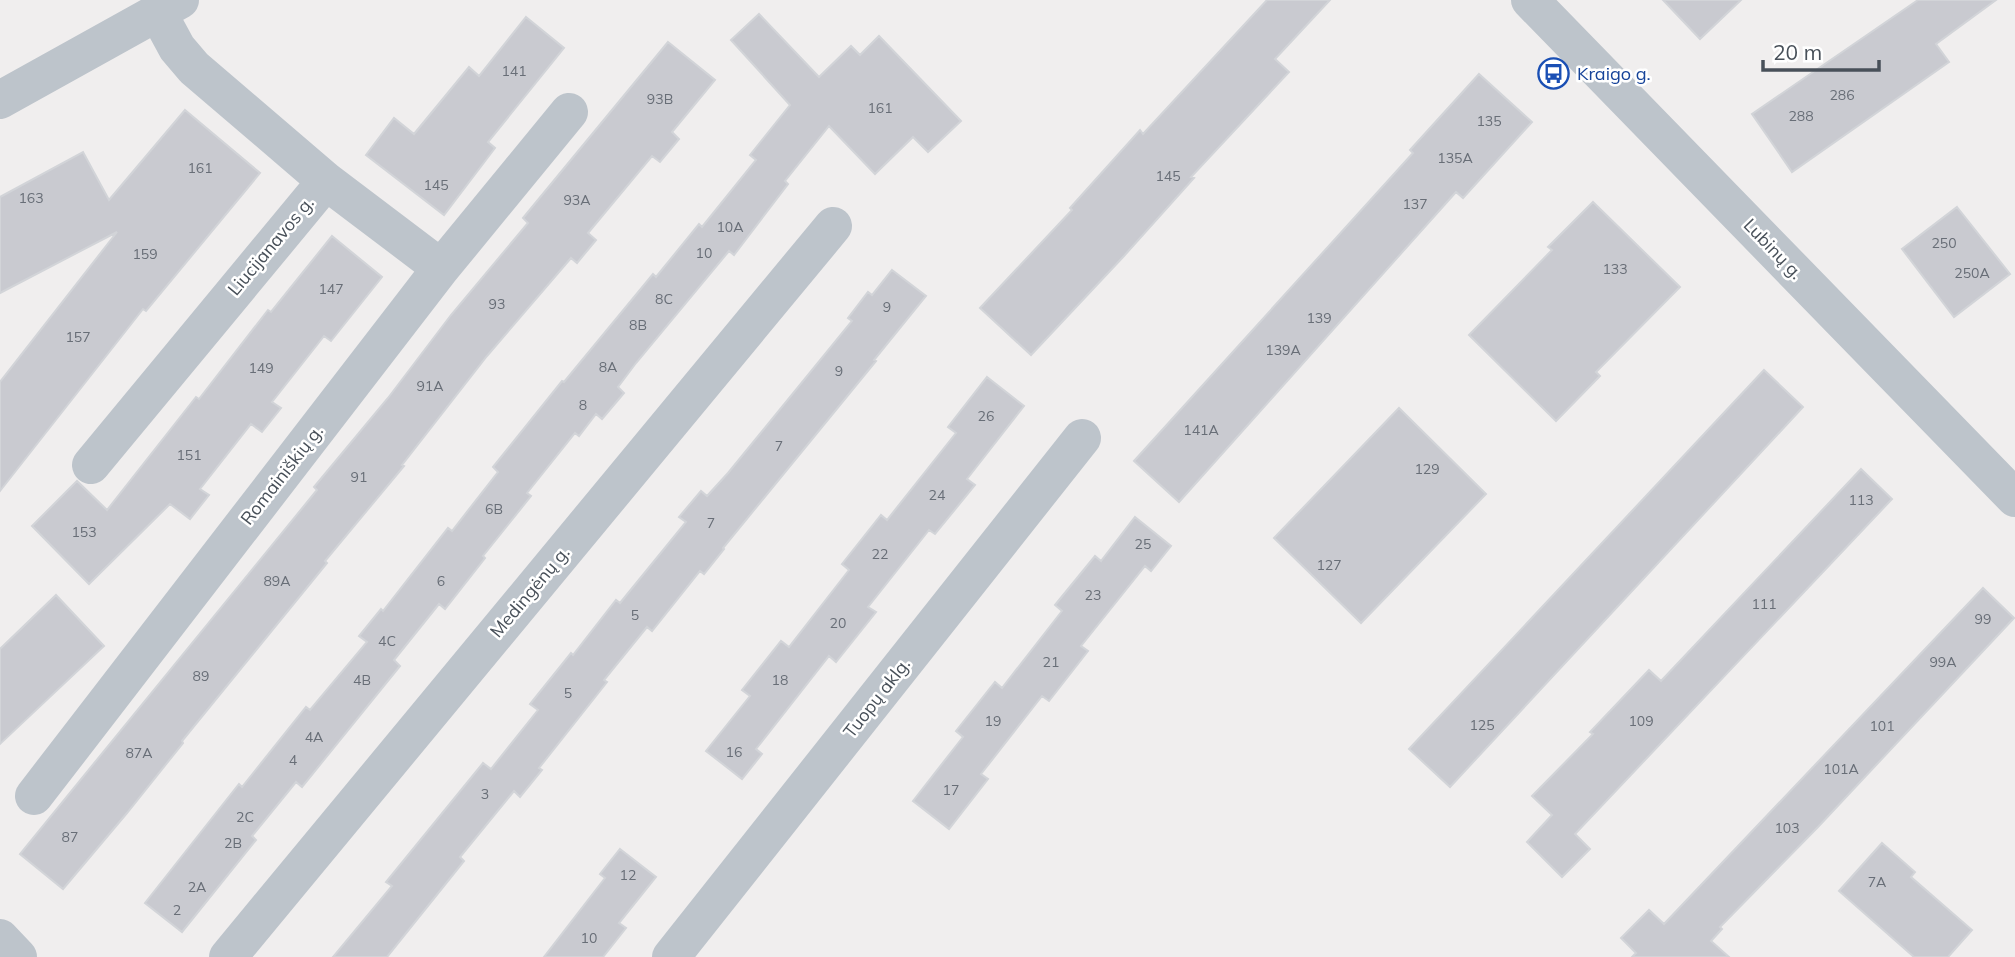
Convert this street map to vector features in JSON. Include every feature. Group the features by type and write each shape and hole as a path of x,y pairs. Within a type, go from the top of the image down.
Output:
{"street":[{"name":"Lubinų g.","path":"1530,0 2015,498"},
{"name":"Liucijanavos g.","path":"0,100 169,6 177,48 194,68 326,181 91,465"},
{"name":"Romainiškių g.","path":"34,796 441,268 569,112"},
{"path":"326,181 441,268"},
{"name":"Medingėnų g.","path":"228,957 833,226"},
{"name":"Tuopų aklg.","path":"671,957 1082,438"},
{"path":"0,938 18,957"}],"building":[{"path":"1267,0 1330,0 1275,59 1289,72 1031,355 980,308 1072,210 1070,208 1140,130 1143,134"},
{"path":"1663,0 1741,0 1700,39"},
{"path":"1918,0 1996,0 1936,44 1949,62 1792,172 1752,114"},
{"path":"759,14 819,77 851,46 860,55 879,36 961,121 928,152 913,137 875,174 829,126 785,181 788,184 734,255 729,251 636,363 618,387 624,393 602,419 596,414 579,436 575,433 527,493 531,496 445,609 439,604 394,660 400,666 302,787 296,782 252,836 256,840 182,932 145,903 239,784 242,787 306,707 310,710 367,642 359,636 381,609 383,611 448,528 452,531 498,472 493,467 562,381 564,382 653,274 656,277 699,224 702,227 756,160 750,155 790,105 731,40"},
{"path":"526,17 564,48 488,142 495,148 444,215 366,155 394,118 414,134 469,67 479,76"},
{"path":"668,42 715,80 672,132 679,139 660,162 652,156 588,233 596,240 577,263 571,258 487,356 402,465 404,466 325,561 327,563 63,889 20,854 317,490 314,487 528,223 523,218"},
{"path":"1479,74 1532,122 1463,198 1456,192 1179,502 1134,461 1413,153 1410,150"},
{"path":"185,110 260,173 146,311 143,309 0,491 0,382 117,232 0,293 0,197 83,152 109,200"},
{"path":"1593,202 1680,287 1596,372 1600,376 1556,421 1469,335 1552,250 1548,247"},
{"path":"1957,207 2010,274 1954,317 1902,249"},
{"path":"332,236 382,277 331,341 324,336 272,402 281,408 262,432 251,424 200,489 209,495 190,519 170,504 89,584 32,526 77,481 107,510 196,397 199,399 268,310 271,312"},
{"path":"892,270 926,296 704,574 700,571 652,631 647,627 539,768 542,770 520,797 514,791 460,857 464,861 387,957 333,957 392,886 386,882 483,763 491,769 538,710 530,704 571,653 573,655 616,600 620,603 686,522 679,517 701,491 707,496 728,473 852,321 848,318 868,292 872,295"},
{"path":"1764,370 1803,407 1450,787 1409,749"},
{"path":"987,377 1024,406 967,479 975,485 935,534 929,530 868,607 876,612 836,662 829,656 756,749 762,754 742,779 706,751 750,696 742,690 781,641 789,647 849,570 842,564 881,515 887,520 956,433 948,427"},
{"path":"1399,408 1486,494 1361,623 1274,538"},
{"path":"1861,469 1892,499 1575,834 1590,849 1562,877 1527,842 1552,815 1532,796 1593,734 1590,732 1649,670 1661,681"},
{"path":"1135,517 1171,546 1151,571 1145,566 1081,646 1088,651 1049,701 1042,696 981,774 988,779 949,829 913,801 963,737 956,731 995,682 1002,688 1062,611 1055,605 1095,556 1101,561"},
{"path":"1983,588 2014,618 1720,927 1722,929 1711,941 1729,957 1632,957 1636,953 1621,938 1649,910 1664,924"},
{"path":"56,595 104,646 0,744 0,649"},
{"path":"1882,843 1915,872 1911,877 1972,930 1948,957 1914,957 1839,891"},
{"path":"620,849 656,877 619,923 626,928 603,957 544,957 605,878 600,874"}],"place":[{"name":"Kraigo g.","path":"1554,74"}]}
